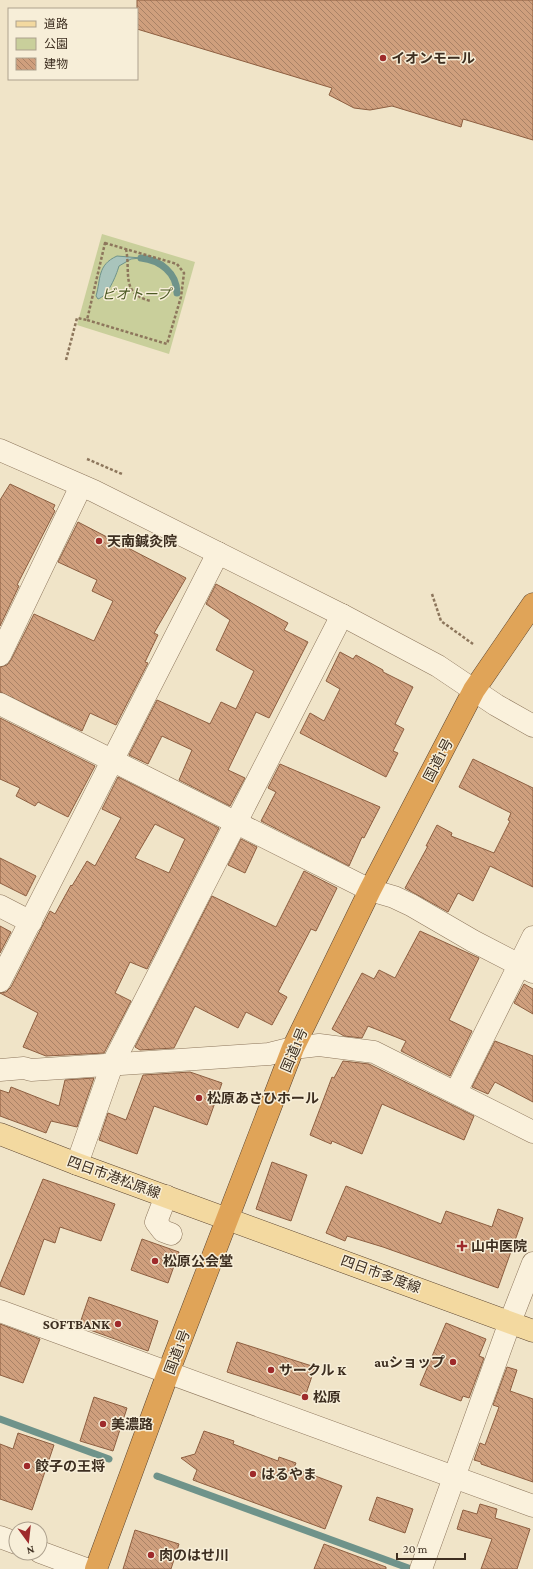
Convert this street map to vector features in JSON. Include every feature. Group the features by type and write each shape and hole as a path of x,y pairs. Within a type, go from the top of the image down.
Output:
{"highway":[{"name":"国道1号","path":"96,1569 168,1373 229,1218 293,1048 370,890 474,690 533,604"}],"main road":[{"name":"四日市港松原線","path":"0,1134 77,1164 229,1218"},
{"name":"四日市多度線","path":"229,1218 533,1330"}],"street":[{"path":"3,458 81,486 342,615 438,666 533,726"},
{"path":"0,655 81,486"},
{"path":"0,981 218,553"},
{"path":"77,1164 112,1064 342,615"},
{"path":"0,704 112,762 370,890 411,904 473,941 526,968"},
{"path":"0,906 31,922"},
{"path":"456,1092 526,968 533,937"},
{"path":"0,1070 24,1068 31,1070 269,1054 293,1048 319,1045 374,1052 533,1132"},
{"path":"166,1196 156,1222 163,1231 171,1234"},
{"path":"421,1569 510,1322 533,1263"},
{"path":"0,1312 455,1476 533,1506"},
{"path":"48,1555 86,1569"}],"path":[{"path":"66,360 78,318 167,344 180,298 184,273 177,264 105,243 86,320"},
{"path":"126,249 129,262 127,275 129,285 140,299 151,301"},
{"path":"87,459 122,474"},
{"path":"432,594 441,621 473,644"}],"green space":[{"name":"ビオトープ","path":"102,234 195,262 169,354 77,325"}],"water":[{"path":"117,256 141,258 131,259 119,266 114,280 108,290 98,299 96,296 103,268"}],"building":[{"name":"イオンモール","path":"137,0 533,0 533,140 463,119 461,127 392,106 370,110 354,108 329,95 332,88 138,29"},
{"path":"10,484 55,505 53,509 55,511 17,585 19,586 0,626 0,500"},
{"path":"78,522 186,578 154,633 158,635 145,662 148,663 116,725 90,713 82,731 0,692 0,667 7,665 11,660 34,614 94,641 113,601 92,591 97,580 58,562"},
{"path":"216,584 288,623 284,630 308,642 269,718 256,712 228,770 245,778 230,806 179,780 192,750 162,736 148,764 129,755 157,700 210,724 221,702 236,709 254,671 216,650 230,620 206,604"},
{"path":"340,652 353,659 356,655 383,670 383,672 413,687 395,724 404,729 393,751 398,753 386,777 300,733 310,713 324,721 340,689 326,681"},
{"path":"0,718 95,766 68,817 38,802 35,806 16,796 20,788 0,779"},
{"path":"473,759 533,788 533,887 490,866 473,901 458,893 448,912 405,888 428,846 426,846 437,825 452,833 451,836 494,853 510,821 508,820 511,813 459,787"},
{"path":"280,764 380,807 364,838 362,837 349,866 261,821 276,792 268,788"},
{"path":"118,777 219,828 147,969 130,962 115,993 131,1001 104,1053 46,1056 23,1047 38,1013 0,993 6,992 11,987 50,911 55,914 71,885 72,886 87,861 95,866 121,818 102,809","holes":["155,824 185,839 169,873 135,858"]},
{"path":"241,839 257,847 245,873 228,865"},
{"path":"0,858 36,876 26,896 0,883"},
{"path":"304,871 337,888 316,931 311,929 278,992 287,997 272,1025 246,1012 238,1028 195,1006 174,1048 140,1050 135,1047 212,896 276,927"},
{"path":"0,926 11,932 0,953"},
{"path":"420,931 479,958 449,1020 472,1031 450,1076 401,1051 406,1041 368,1026 362,1038 344,1036 332,1029 362,973 374,979 379,970 395,978"},
{"path":"524,984 533,989 533,1014 514,1003"},
{"path":"495,1041 533,1056 533,1102 495,1082 488,1094 472,1087"},
{"path":"343,1061 369,1064 474,1116 464,1140 382,1104 362,1154 332,1141 331,1144 310,1135 332,1077 334,1078"},
{"path":"190,1072 222,1083 207,1125 154,1106 137,1154 99,1140 108,1113 126,1120 143,1075"},
{"path":"94,1078 77,1127 51,1121 46,1133 0,1116 0,1090 9,1093 11,1087 59,1106 65,1080"},
{"path":"272,1162 307,1175 291,1221 256,1209"},
{"path":"43,1179 115,1204 101,1241 60,1227 55,1243 44,1239 24,1295 0,1286 0,1284"},
{"path":"346,1186 441,1224 446,1211 492,1227 498,1209 523,1218 498,1288 383,1247 347,1236 345,1241 326,1233"},
{"name":"松原公会堂","path":"142,1239 179,1252 168,1283 131,1270"},
{"name":"SOFTBANK","path":"89,1297 158,1321 148,1351 79,1326"},
{"name":"auショップ","path":"446,1323 486,1339 479,1356 484,1358 469,1398 463,1396 461,1401 420,1385"},
{"path":"0,1324 40,1339 23,1383 0,1375"},
{"name":"サークル K","path":"237,1342 315,1367 305,1397 227,1372"},
{"path":"507,1367 517,1370 510,1391 533,1399 533,1482 481,1464 481,1462 474,1460 480,1443 485,1445 499,1407 493,1405"},
{"name":"美濃路","path":"94,1397 127,1408 113,1451 80,1441"},
{"name":"はるやま","path":"204,1431 234,1441 233,1444 278,1461 279,1457 296,1463 294,1468 342,1486 325,1529 193,1480 197,1470 181,1458 195,1454"},
{"name":"餃子の王将","path":"18,1433 54,1445 32,1510 0,1499 0,1444 13,1449"},
{"path":"377,1497 413,1509 405,1533 369,1520"},
{"path":"480,1504 497,1509 495,1518 530,1529 517,1569 481,1569 492,1539 457,1529 463,1510 477,1514"},
{"name":"肉のはせ川","path":"135,1530 179,1544 171,1569 123,1569"},
{"path":"324,1544 386,1567 386,1569 314,1569"}],"waterway":[{"path":"141,258 155,262 166,269 174,279 177,293"},
{"path":"0,1419 109,1459"},
{"path":"157,1476 411,1569"}],"place":[{"name":"イオンモール","path":"383,58"},
{"name":"天南鍼灸院","path":"99,541"},
{"name":"松原あさひホール","path":"199,1098"},
{"name":"山中医院","path":"462,1246"},
{"name":"松原公会堂","path":"155,1261"},
{"name":"SOFTBANK","path":"118,1324"},
{"name":"auショップ","path":"453,1362"},
{"name":"サークル K","path":"271,1370"},
{"name":"松原","path":"305,1397"},
{"name":"美濃路","path":"103,1424"},
{"name":"餃子の王将","path":"27,1466"},
{"name":"はるやま","path":"253,1474"},
{"name":"肉のはせ川","path":"151,1555"}]}
